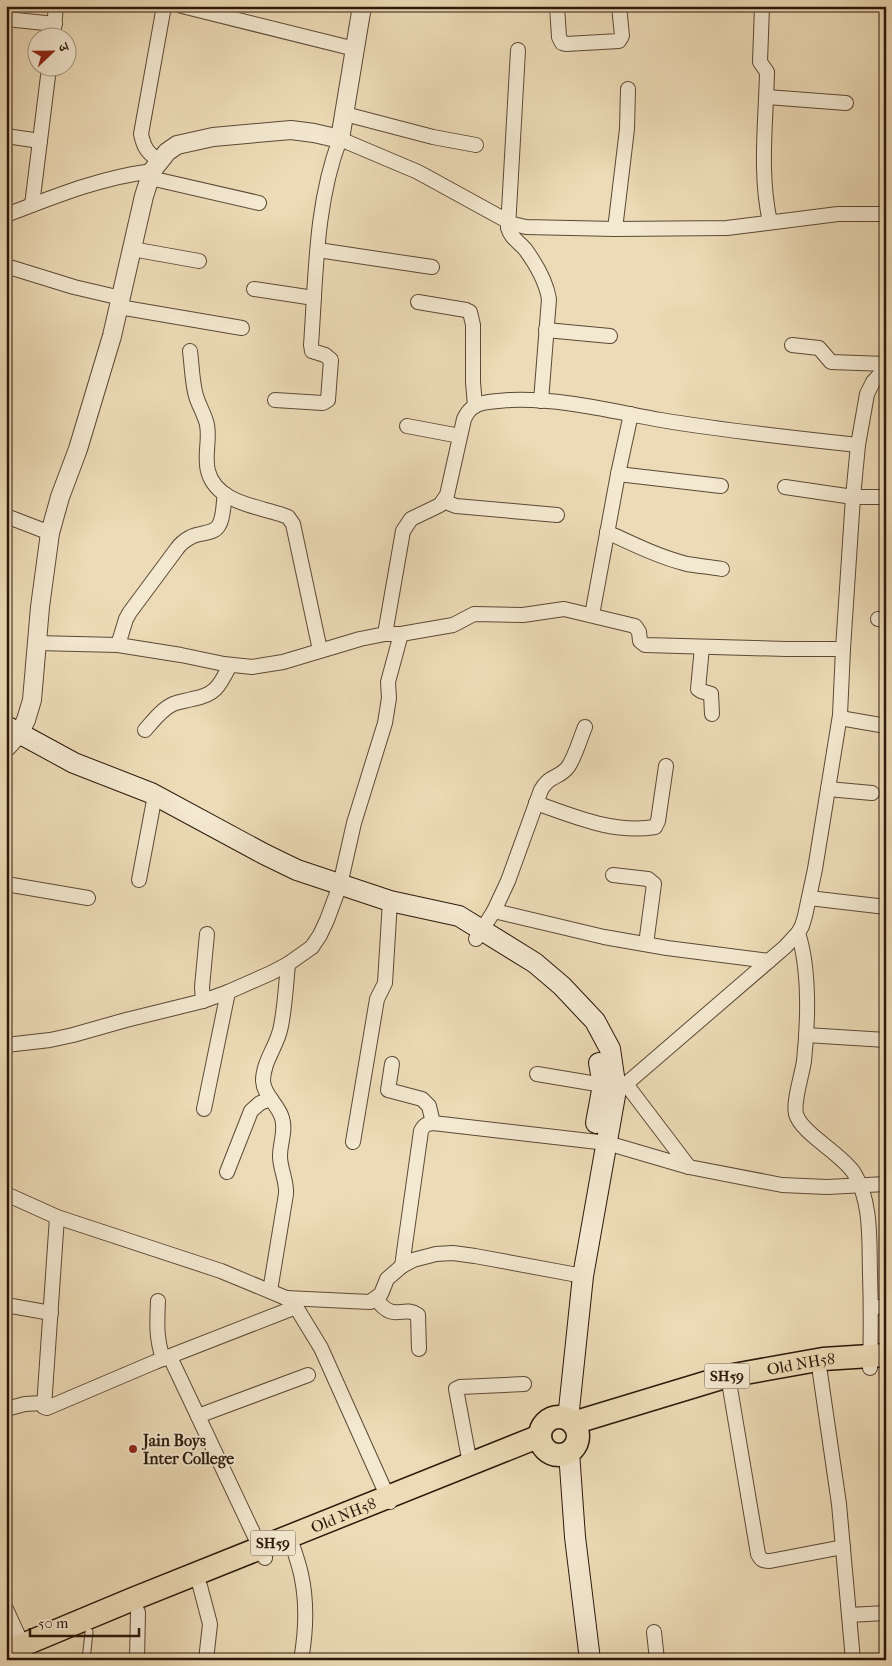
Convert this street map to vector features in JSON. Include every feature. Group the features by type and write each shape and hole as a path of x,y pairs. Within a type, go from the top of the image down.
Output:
{"main road":[{"path":"10,738 74,763 298,870 338,892 390,908 459,916 479,934 535,963 562,986 595,1021 610,1049 612,1089 600,1143 578,1275 560,1436 563,1538 578,1660"},
{"name":"Old NH58","path":"17,1653 88,1632 138,1612 200,1586 263,1553 293,1547 470,1464 729,1383 823,1360 878,1361"},
{"name":"Old NH58","path":"729,1383 820,1373 878,1361"},
{"path":"560,1436 590,1660"},
{"name":"Old NH58","path":"17,1653 133,1599 263,1553 560,1436"}],"street":[{"path":"54,28 56,6"},
{"path":"154,170 150,154 144,146 141,134 164,6"},
{"path":"182,6 355,49"},
{"path":"275,400 323,403 328,400 331,360 328,356 314,352 311,348 320,222 326,187 345,114 362,6"},
{"path":"557,6 559,37 560,41 566,44 619,42 622,36 619,6"},
{"path":"762,6 760,62 767,72 764,177 766,206 770,222"},
{"path":"6,19 42,28"},
{"path":"518,50 508,221 510,235 524,248 537,267 548,289 549,299 541,401"},
{"path":"32,205 48,78"},
{"path":"615,229 627,129 628,89"},
{"path":"767,98 846,103"},
{"path":"345,114 433,137 476,145"},
{"path":"10,738 26,720 32,700 36,643 50,533 60,497 99,384 144,196 154,170 177,145 213,137 291,130 340,139 418,172 508,221 526,227 615,229 727,228 838,214 886,214"},
{"path":"6,136 40,141"},
{"path":"6,216 96,182 127,174 154,170 259,203"},
{"path":"132,249 199,261"},
{"path":"318,250 432,267"},
{"path":"6,266 120,302 242,328"},
{"path":"254,289 314,298"},
{"path":"418,302 470,312 473,325 475,406"},
{"path":"546,330 610,336"},
{"path":"792,345 819,348 830,362 886,366"},
{"path":"190,351 196,397 207,422 208,472 216,486 232,499 288,517 293,524 320,650"},
{"path":"612,1089 769,961 798,933 805,916 840,718 852,497 858,445 867,394 873,382 886,366"},
{"path":"385,634 403,531 411,518 440,505 444,501 464,419 468,411 475,406 491,401 541,401 596,406 631,414 718,428 858,445"},
{"path":"592,615 631,414"},
{"path":"407,426 460,436"},
{"path":"618,474 721,486"},
{"path":"785,487 852,497 886,496"},
{"path":"118,644 126,619 133,607 179,546 191,536 212,532 220,525 225,494"},
{"path":"444,501 456,506 557,515"},
{"path":"6,516 50,533"},
{"path":"607,532 647,551 667,558 687,564 722,569"},
{"path":"36,643 118,644 230,665 252,667 283,662 360,639 453,625 474,614 523,615 564,609 635,626 639,632 640,641 645,645 702,648 843,649"},
{"path":"6,1045 50,1040 73,1035 203,1001 252,982 288,964 312,947 320,936 338,892 354,823 384,723 389,698 388,682 400,634"},
{"path":"702,648 698,689 711,694 712,714"},
{"path":"145,730 171,704 203,697 216,690 220,686 230,665"},
{"path":"840,718 886,726"},
{"path":"479,934 494,911 508,881 544,784 568,767 585,726"},
{"path":"536,803 584,820 608,826 633,828 655,826 658,821 666,766"},
{"path":"828,789 872,793"},
{"path":"139,880 154,802"},
{"path":"613,876 648,879 654,884 646,944"},
{"path":"6,884 88,898"},
{"path":"809,898 886,907"},
{"path":"353,1142 377,999 385,983 390,908"},
{"path":"494,911 604,937 769,961"},
{"path":"798,933 805,964 806,1035 796,1114 804,1127 846,1163 860,1185 868,1228 871,1308 878,1361"},
{"path":"203,1001 202,987 207,934"},
{"path":"270,1291 286,1184 280,1163 284,1127 282,1118 264,1086 263,1078 268,1059 282,1026 288,964"},
{"path":"204,1109 228,992"},
{"path":"806,1035 886,1040"},
{"path":"392,1064 388,1090 422,1099 428,1106 432,1123"},
{"path":"537,1074 612,1089 688,1167"},
{"path":"226,1172 251,1111 260,1103 271,1100"},
{"path":"402,1266 421,1132 423,1126 432,1123 600,1143 688,1167 782,1185 886,1184"},
{"path":"6,1194 57,1217 221,1271 270,1291 291,1302 321,1348 390,1502"},
{"path":"57,1217 43,1403 44,1407 47,1408 167,1358 291,1302 370,1302 381,1294 387,1279 402,1266 413,1260 436,1254 453,1253 525,1264 578,1275"},
{"path":"376,1299 389,1312 413,1312 418,1315 420,1349"},
{"path":"158,1301 156,1332 158,1343 198,1416 263,1553"},
{"path":"6,1305 51,1313"},
{"path":"871,1308 886,1307"},
{"path":"820,1373 839,1504 853,1660"},
{"path":"198,1416 308,1375"},
{"path":"729,1383 758,1554 761,1559 770,1561 843,1547"},
{"path":"470,1464 456,1389 460,1387 524,1384"},
{"path":"6,1409 25,1404 43,1403"},
{"path":"293,1547 301,1573 304,1595 305,1628 301,1660"},
{"path":"200,1586 210,1624 206,1660"},
{"path":"6,1609 17,1653"},
{"path":"137,1660 138,1612"},
{"path":"849,1616 886,1612"},
{"path":"654,1632 657,1660"}],"lane":[{"path":"86,1660 88,1632"}],"place":[{"name":"Jain Boys Inter College","path":"133,1449"}]}
